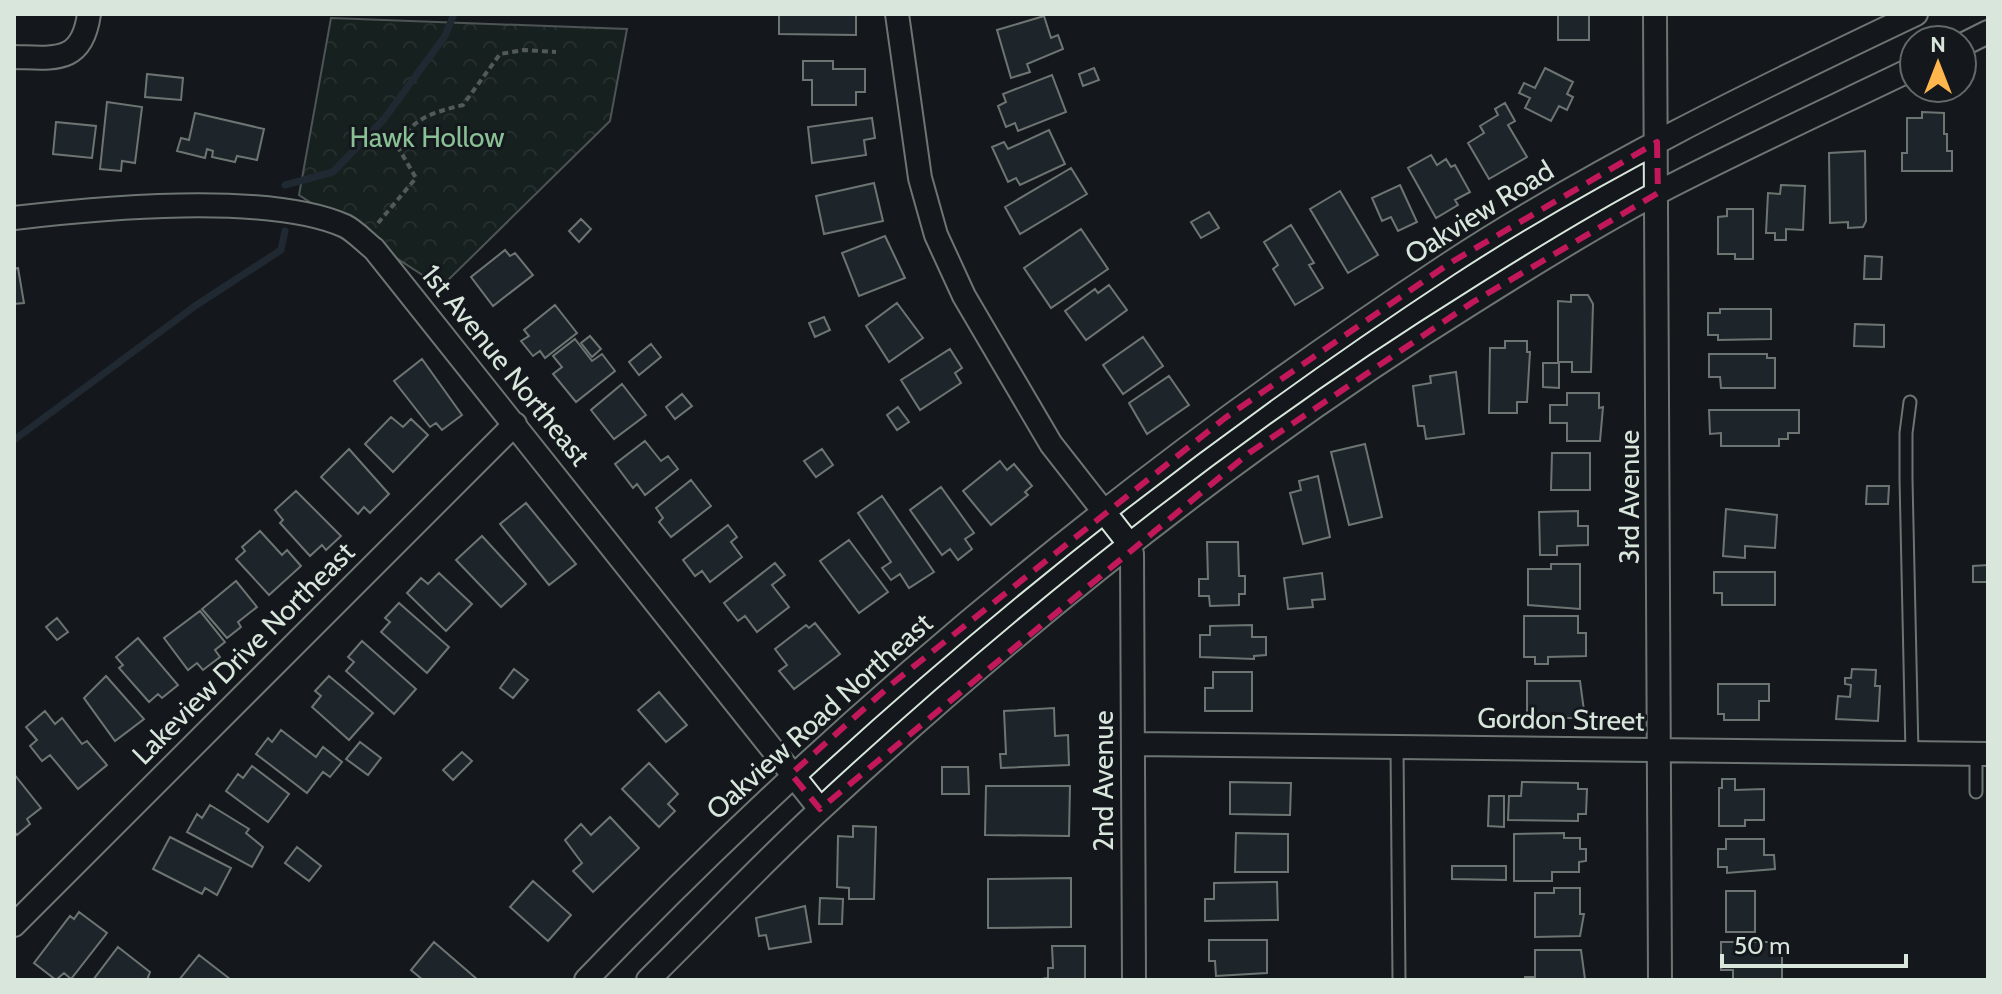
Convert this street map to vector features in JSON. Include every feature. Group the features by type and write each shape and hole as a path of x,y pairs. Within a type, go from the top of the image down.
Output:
{"street":[{"path":"14,57 54,58 72,53 86,34 89,14"},
{"path":"897,14 920,178 936,235 964,296 1051,444 1130,545"},
{"name":"3rd Avenue","path":"1655,14 1660,980"},
{"name":"Oakview Road","path":"1105,511 1225,418 1450,263 1657,142 1916,14"},
{"path":"648,980 820,809 1130,545 1249,453 1473,302 1658,193 1898,76"},
{"name":"1st Avenue Northeast","path":"14,218 229,205 308,216 347,227 363,241 515,424 820,809"},
{"name":"Lakeview Drive Northeast","path":"14,925 515,424"},
{"name":"Oakview Road Northeast","path":"588,979 791,774 893,683 1105,511"},
{"name":"2nd Avenue","path":"1130,545 1133,582 1134,980"},
{"name":"Gordon Street","path":"1134,744 1982,754"}],"lane":[{"path":"1910,402 1906,479 1912,753"},
{"path":"1397,747 1399,980"},
{"path":"1976,792 1982,754"}],"path":[{"path":"363,241 416,178 399,149 403,136 426,114 463,105 500,54 524,50 556,52"}],"highlighted area":[{"path":"1657,142 1658,193 1473,302 1249,453 820,809 791,774 893,683 1225,418 1450,263"}],"green space":[{"name":"Hawk Hollow","path":"331,18 627,29 610,121 441,287 299,195"}],"building":[{"path":"779,14 856,14 856,35 779,34"},
{"path":"1558,14 1589,14 1589,40 1558,40"},
{"path":"1044,16 1051,38 1058,35 1063,49 1027,64 1030,72 1011,78 997,30"},
{"path":"803,61 833,61 833,69 865,69 865,92 856,92 856,105 812,105 812,80 803,80"},
{"path":"1094,68 1099,80 1083,86 1079,74"},
{"path":"1545,68 1573,82 1567,94 1573,97 1567,110 1559,106 1551,121 1525,108 1530,98 1519,93 1524,83 1535,88"},
{"path":"147,74 183,78 181,100 145,97"},
{"path":"1052,75 1066,112 1018,131 1015,123 1006,127 998,106 1006,102 1003,94"},
{"path":"107,102 142,107 135,163 122,161 121,171 100,169"},
{"path":"1505,103 1515,121 1508,125 1527,157 1489,179 1468,143 1484,133 1480,126 1498,115 1495,109"},
{"path":"1922,112 1944,113 1944,134 1947,134 1947,151 1952,151 1952,171 1902,171 1902,153 1907,153 1907,118 1922,118"},
{"path":"195,113 264,129 257,160 237,156 235,162 212,157 213,151 207,149 205,158 177,151 181,138 189,140"},
{"path":"872,118 875,138 864,140 866,155 812,163 808,127"},
{"path":"56,122 96,126 92,158 53,154"},
{"path":"1049,130 1065,164 1020,185 1016,178 1008,182 992,147 1004,142 1008,149"},
{"path":"1865,151 1866,221 1863,227 1848,228 1848,222 1830,223 1829,153"},
{"path":"1431,155 1437,165 1446,159 1451,167 1455,165 1470,192 1455,200 1458,205 1436,218 1408,168"},
{"path":"1071,168 1087,194 1020,234 1005,207"},
{"path":"874,183 883,221 824,234 816,196"},
{"path":"1400,185 1417,222 1398,231 1391,217 1382,221 1372,198"},
{"path":"1781,185 1805,186 1803,230 1786,229 1786,240 1775,240 1775,233 1766,233 1768,193 1780,194"},
{"path":"1340,191 1378,255 1348,273 1310,209"},
{"path":"1727,209 1753,209 1753,259 1735,259 1735,254 1718,254 1718,217 1727,216"},
{"path":"1209,212 1219,228 1201,238 1191,222"},
{"path":"581,219 591,229 579,242 569,231"},
{"path":"1291,225 1314,263 1309,265 1323,288 1295,305 1273,269 1278,265 1264,242"},
{"path":"1081,229 1108,269 1051,308 1024,268"},
{"path":"885,236 905,278 859,296 842,253"},
{"path":"505,250 510,256 515,253 533,275 493,306 471,277"},
{"path":"1865,256 1882,257 1881,279 1864,279"},
{"path":"18,268 24,303 14,304 14,269"},
{"path":"1109,285 1127,310 1086,340 1065,311 1095,289 1098,293"},
{"path":"1571,295 1588,295 1593,304 1591,372 1572,372 1572,362 1558,362 1558,301 1571,302"},
{"path":"897,303 923,338 889,362 866,326"},
{"path":"555,305 577,333 545,358 540,351 533,356 521,341 529,336 524,330"},
{"path":"1720,309 1771,309 1771,339 1718,340 1718,335 1708,335 1708,313 1720,313"},
{"path":"824,317 830,330 815,337 809,323"},
{"path":"1855,324 1884,325 1884,347 1854,346"},
{"path":"590,336 601,349 592,357 581,343"},
{"path":"1143,337 1163,366 1123,394 1103,365"},
{"path":"575,339 592,361 602,354 615,371 576,402 553,374 562,367 553,356"},
{"path":"1505,341 1527,341 1527,352 1530,352 1527,402 1517,402 1517,413 1489,413 1490,348 1505,348"},
{"path":"651,344 661,357 639,375 629,362"},
{"path":"950,349 962,368 955,373 961,383 920,410 901,380"},
{"path":"1709,354 1767,354 1767,358 1775,358 1775,388 1721,388 1720,377 1709,377"},
{"path":"422,359 462,415 442,430 436,423 430,427 394,381"},
{"path":"1543,363 1559,363 1559,388 1543,387"},
{"path":"1456,372 1464,434 1426,439 1424,426 1418,426 1413,386 1431,383 1430,376"},
{"path":"1169,376 1189,405 1147,434 1129,403"},
{"path":"622,384 646,415 614,439 591,410"},
{"path":"1567,393 1599,393 1599,408 1603,407 1600,441 1567,441 1567,423 1550,423 1550,405 1567,405"},
{"path":"682,394 692,406 675,419 666,407"},
{"path":"898,407 909,422 897,430 887,415"},
{"path":"1709,410 1799,410 1799,433 1788,433 1788,439 1779,439 1779,446 1721,446 1721,433 1710,434"},
{"path":"391,417 403,427 411,419 428,435 393,472 365,444"},
{"path":"645,441 661,461 668,456 678,469 645,495 637,484 633,488 615,464"},
{"path":"1365,444 1382,517 1349,525 1331,452"},
{"path":"349,449 389,494 370,513 364,507 358,514 321,477"},
{"path":"822,449 833,465 816,477 804,461"},
{"path":"1552,453 1590,453 1590,490 1551,490"},
{"path":"1000,461 1007,470 1014,464 1032,486 1025,492 1028,495 991,525 963,491"},
{"path":"1318,476 1330,537 1303,544 1290,493 1301,490 1299,481"},
{"path":"691,480 711,506 671,537 659,522 663,518 656,508"},
{"path":"1867,486 1889,486 1888,504 1866,504"},
{"path":"941,487 974,533 965,539 972,549 958,560 950,549 942,555 910,510"},
{"path":"296,491 341,536 326,550 322,545 310,556 280,523 283,520 275,510"},
{"path":"882,496 934,572 909,588 900,574 891,580 882,568 891,562 858,513"},
{"path":"526,503 576,564 549,585 500,524"},
{"path":"1726,509 1777,515 1775,548 1745,546 1745,558 1723,556"},
{"path":"1578,511 1578,526 1588,526 1588,545 1557,546 1557,555 1540,555 1539,512"},
{"path":"728,525 737,537 731,542 742,557 710,582 702,571 695,576 683,560"},
{"path":"260,531 282,555 287,550 301,566 269,595 236,559 245,551 242,547"},
{"path":"482,536 526,584 501,607 456,560"},
{"path":"849,540 888,592 859,613 820,561"},
{"path":"1207,542 1238,542 1239,576 1245,576 1245,594 1239,594 1239,605 1210,606 1209,596 1199,596 1199,579 1208,579"},
{"path":"775,563 785,575 772,585 789,607 757,632 745,616 738,621 724,603"},
{"path":"1551,564 1580,564 1580,609 1528,605 1528,569 1551,569"},
{"path":"1988,565 1988,582 1973,582 1973,566"},
{"path":"1714,572 1775,572 1775,605 1722,605 1722,593 1714,593"},
{"path":"439,573 472,604 446,631 407,593 421,578 428,584"},
{"path":"1322,573 1325,599 1312,600 1313,607 1288,609 1284,578"},
{"path":"236,581 257,607 238,622 241,627 227,638 202,609"},
{"path":"399,603 449,647 427,673 381,632 390,622 385,618"},
{"path":"200,611 225,642 215,650 220,657 203,670 197,663 188,670 164,638"},
{"path":"1524,616 1578,616 1578,633 1586,633 1586,656 1548,657 1548,664 1535,664 1535,657 1524,657"},
{"path":"57,618 68,632 57,640 46,627"},
{"path":"815,623 840,654 794,689 779,671 787,665 775,649 806,625 809,628"},
{"path":"1252,625 1252,637 1266,637 1266,655 1254,656 1254,659 1200,657 1200,635 1210,635 1210,626"},
{"path":"138,638 178,685 162,698 158,694 149,702 119,668 123,665 116,657"},
{"path":"362,641 416,689 394,714 346,671 354,662 348,657"},
{"path":"514,669 528,680 513,698 500,688"},
{"path":"1852,669 1876,670 1875,686 1880,686 1878,721 1836,719 1838,696 1850,697 1851,685 1845,684 1845,678 1851,678"},
{"path":"1213,672 1252,672 1252,711 1205,711 1205,688 1213,688"},
{"path":"106,676 144,719 115,741 84,698"},
{"path":"329,676 373,713 349,740 312,707 321,696 315,691"},
{"path":"1527,681 1580,681 1585,718 1527,718"},
{"path":"1718,684 1769,684 1769,701 1759,701 1759,720 1724,720 1724,714 1718,714"},
{"path":"659,692 687,725 666,742 638,710"},
{"path":"1054,708 1055,736 1068,735 1069,765 1001,768 1000,754 1006,754 1004,711"},
{"path":"45,711 55,724 62,718 82,744 87,741 107,765 78,789 50,755 42,761 30,746 37,740 26,727"},
{"path":"281,730 316,757 323,747 342,762 330,777 323,772 307,793 256,754 268,738 272,742"},
{"path":"360,742 381,758 368,775 346,759"},
{"path":"462,752 472,761 453,780 443,770"},
{"path":"649,763 678,794 668,804 675,811 659,827 622,789"},
{"path":"252,766 289,794 268,822 226,791 238,774 243,778"},
{"path":"942,767 968,767 969,794 942,794"},
{"path":"14,774 41,808 27,819 30,824 17,835 14,831"},
{"path":"1722,779 1735,779 1735,790 1764,789 1764,820 1745,820 1745,826 1719,826 1719,788 1722,788"},
{"path":"1230,782 1291,783 1290,815 1230,814"},
{"path":"1522,782 1578,783 1578,789 1587,789 1586,814 1578,814 1578,821 1508,820 1509,796 1521,796"},
{"path":"986,786 1070,786 1069,836 985,835"},
{"path":"1489,796 1504,796 1504,827 1488,826"},
{"path":"210,805 249,829 246,833 263,847 252,867 187,832 197,814 202,818"},
{"path":"610,817 639,848 593,892 573,871 582,863 565,840 581,824 591,835"},
{"path":"853,826 876,827 874,899 849,899 849,888 837,887 838,836 853,837"},
{"path":"1236,833 1288,834 1288,872 1235,872"},
{"path":"1564,833 1564,838 1580,838 1580,849 1586,849 1586,861 1579,862 1579,872 1552,872 1552,881 1514,881 1514,834"},
{"path":"170,837 231,868 217,895 205,888 202,894 153,869"},
{"path":"1726,839 1764,839 1764,855 1774,855 1775,869 1727,873 1727,867 1718,867 1718,849 1726,849"},
{"path":"297,847 321,866 309,881 285,863"},
{"path":"1452,866 1506,866 1506,880 1452,879"},
{"path":"1071,878 1071,927 988,928 988,879"},
{"path":"533,881 571,915 548,941 510,907"},
{"path":"1277,882 1278,920 1205,921 1205,899 1214,899 1214,883"},
{"path":"1554,888 1580,888 1580,914 1584,914 1580,936 1535,937 1535,893 1554,893"},
{"path":"1726,891 1755,891 1755,932 1726,932"},
{"path":"820,898 843,899 842,924 819,924"},
{"path":"805,906 811,942 769,949 766,935 759,936 756,918"},
{"path":"79,912 107,933 71,979 64,973 56,980 34,963 70,916 74,919"},
{"path":"1209,940 1267,940 1267,973 1216,976 1215,961 1209,961"},
{"path":"434,942 478,980 423,980 411,970"},
{"path":"1721,942 1782,942 1782,980 1733,980 1733,970 1721,970"},
{"path":"1052,946 1085,946 1085,980 1035,980 1048,978 1048,968 1053,968"},
{"path":"118,947 150,972 147,980 93,980"},
{"path":"1535,950 1581,950 1585,979 1525,980 1525,977 1535,977"},
{"path":"199,955 230,979 179,980"}],"waterway":[{"path":"285,185 333,172 384,119 445,36 454,14"},
{"path":"14,440 195,306 281,250 285,231"}]}
